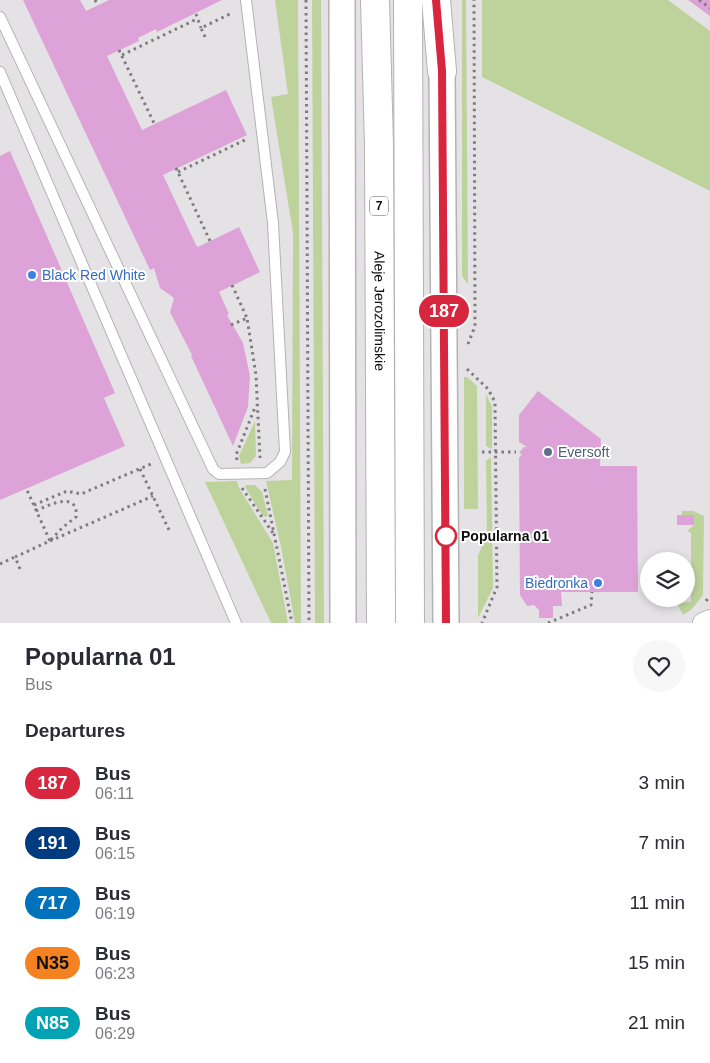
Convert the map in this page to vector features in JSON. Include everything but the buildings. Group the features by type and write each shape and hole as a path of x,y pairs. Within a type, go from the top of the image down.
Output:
{"main road":[{"name":"Aleje Jerozolimskie","path":"375,0 379,145 381,623"},
{"name":"Aleje Jerozolimskie","path":"408,0 410,623"},
{"path":"436,0 442,71"}],"street":[{"path":"342,0 343,623"},
{"path":"446,0 442,71 446,623"},
{"path":"703,623 710,620"}],"lane":[{"path":"0,17 213,469 219,474 267,473 280,462 285,452 274,223 246,0"},
{"path":"0,72 236,623"}],"path":[{"path":"95,0 98,5"},
{"path":"306,0 309,623"},
{"path":"466,350 475,326 474,0"},
{"path":"699,0 710,8"},
{"path":"201,28 233,12 232,6"},
{"path":"122,55 196,17 205,37"},
{"path":"119,50 154,123"},
{"path":"210,240 177,170 253,136"},
{"path":"232,286 247,318 256,375 261,473 277,539 292,623"},
{"path":"231,325 247,318"},
{"path":"466,365 468,370 488,390 495,402 496,587 482,623"},
{"path":"482,452 516,452"},
{"path":"34,505 67,491 81,494 165,458"},
{"path":"140,469 170,532"},
{"path":"26,488 50,542"},
{"path":"0,564 153,496"},
{"path":"36,511 58,501 65,500 77,510 76,517 62,528 50,542"},
{"path":"15,557 20,569"},
{"path":"548,623 591,605 592,592"}],"green space":[{"path":"275,0 298,0 301,623 295,623 266,481 292,480 293,233 271,97 288,94"},
{"path":"312,0 321,0 324,623 315,623"},
{"path":"462,0 466,0 468,284 462,276"},
{"path":"482,0 668,0 710,31 710,191 482,77"},
{"path":"464,377 467,377 477,386 478,509 464,509"},
{"path":"486,394 492,407 492,449 486,446"},
{"path":"255,421 256,456 250,463 241,464 239,456"},
{"path":"491,457 493,588 478,618 478,556 487,533 486,461"},
{"path":"237,481 239,488 273,543 288,623 271,623 205,482"},
{"path":"246,485 255,485 262,492 268,515 266,517 262,515 245,487"},
{"path":"682,511 693,511 704,516 703,595 695,605 695,552 691,552 691,533 687,531 694,525 694,515 682,515"},
{"path":"679,607 693,607 691,610 683,615"}],"bus line":[{"name":"187","path":"436,0 442,71 445,241 446,623"}],"place":[{"name":"Black Red White","path":"32,275"},
{"name":"Eversoft","path":"548,452"},
{"name":"Popularna 01","path":"446,536"},
{"name":"Biedronka","path":"598,583"}]}
